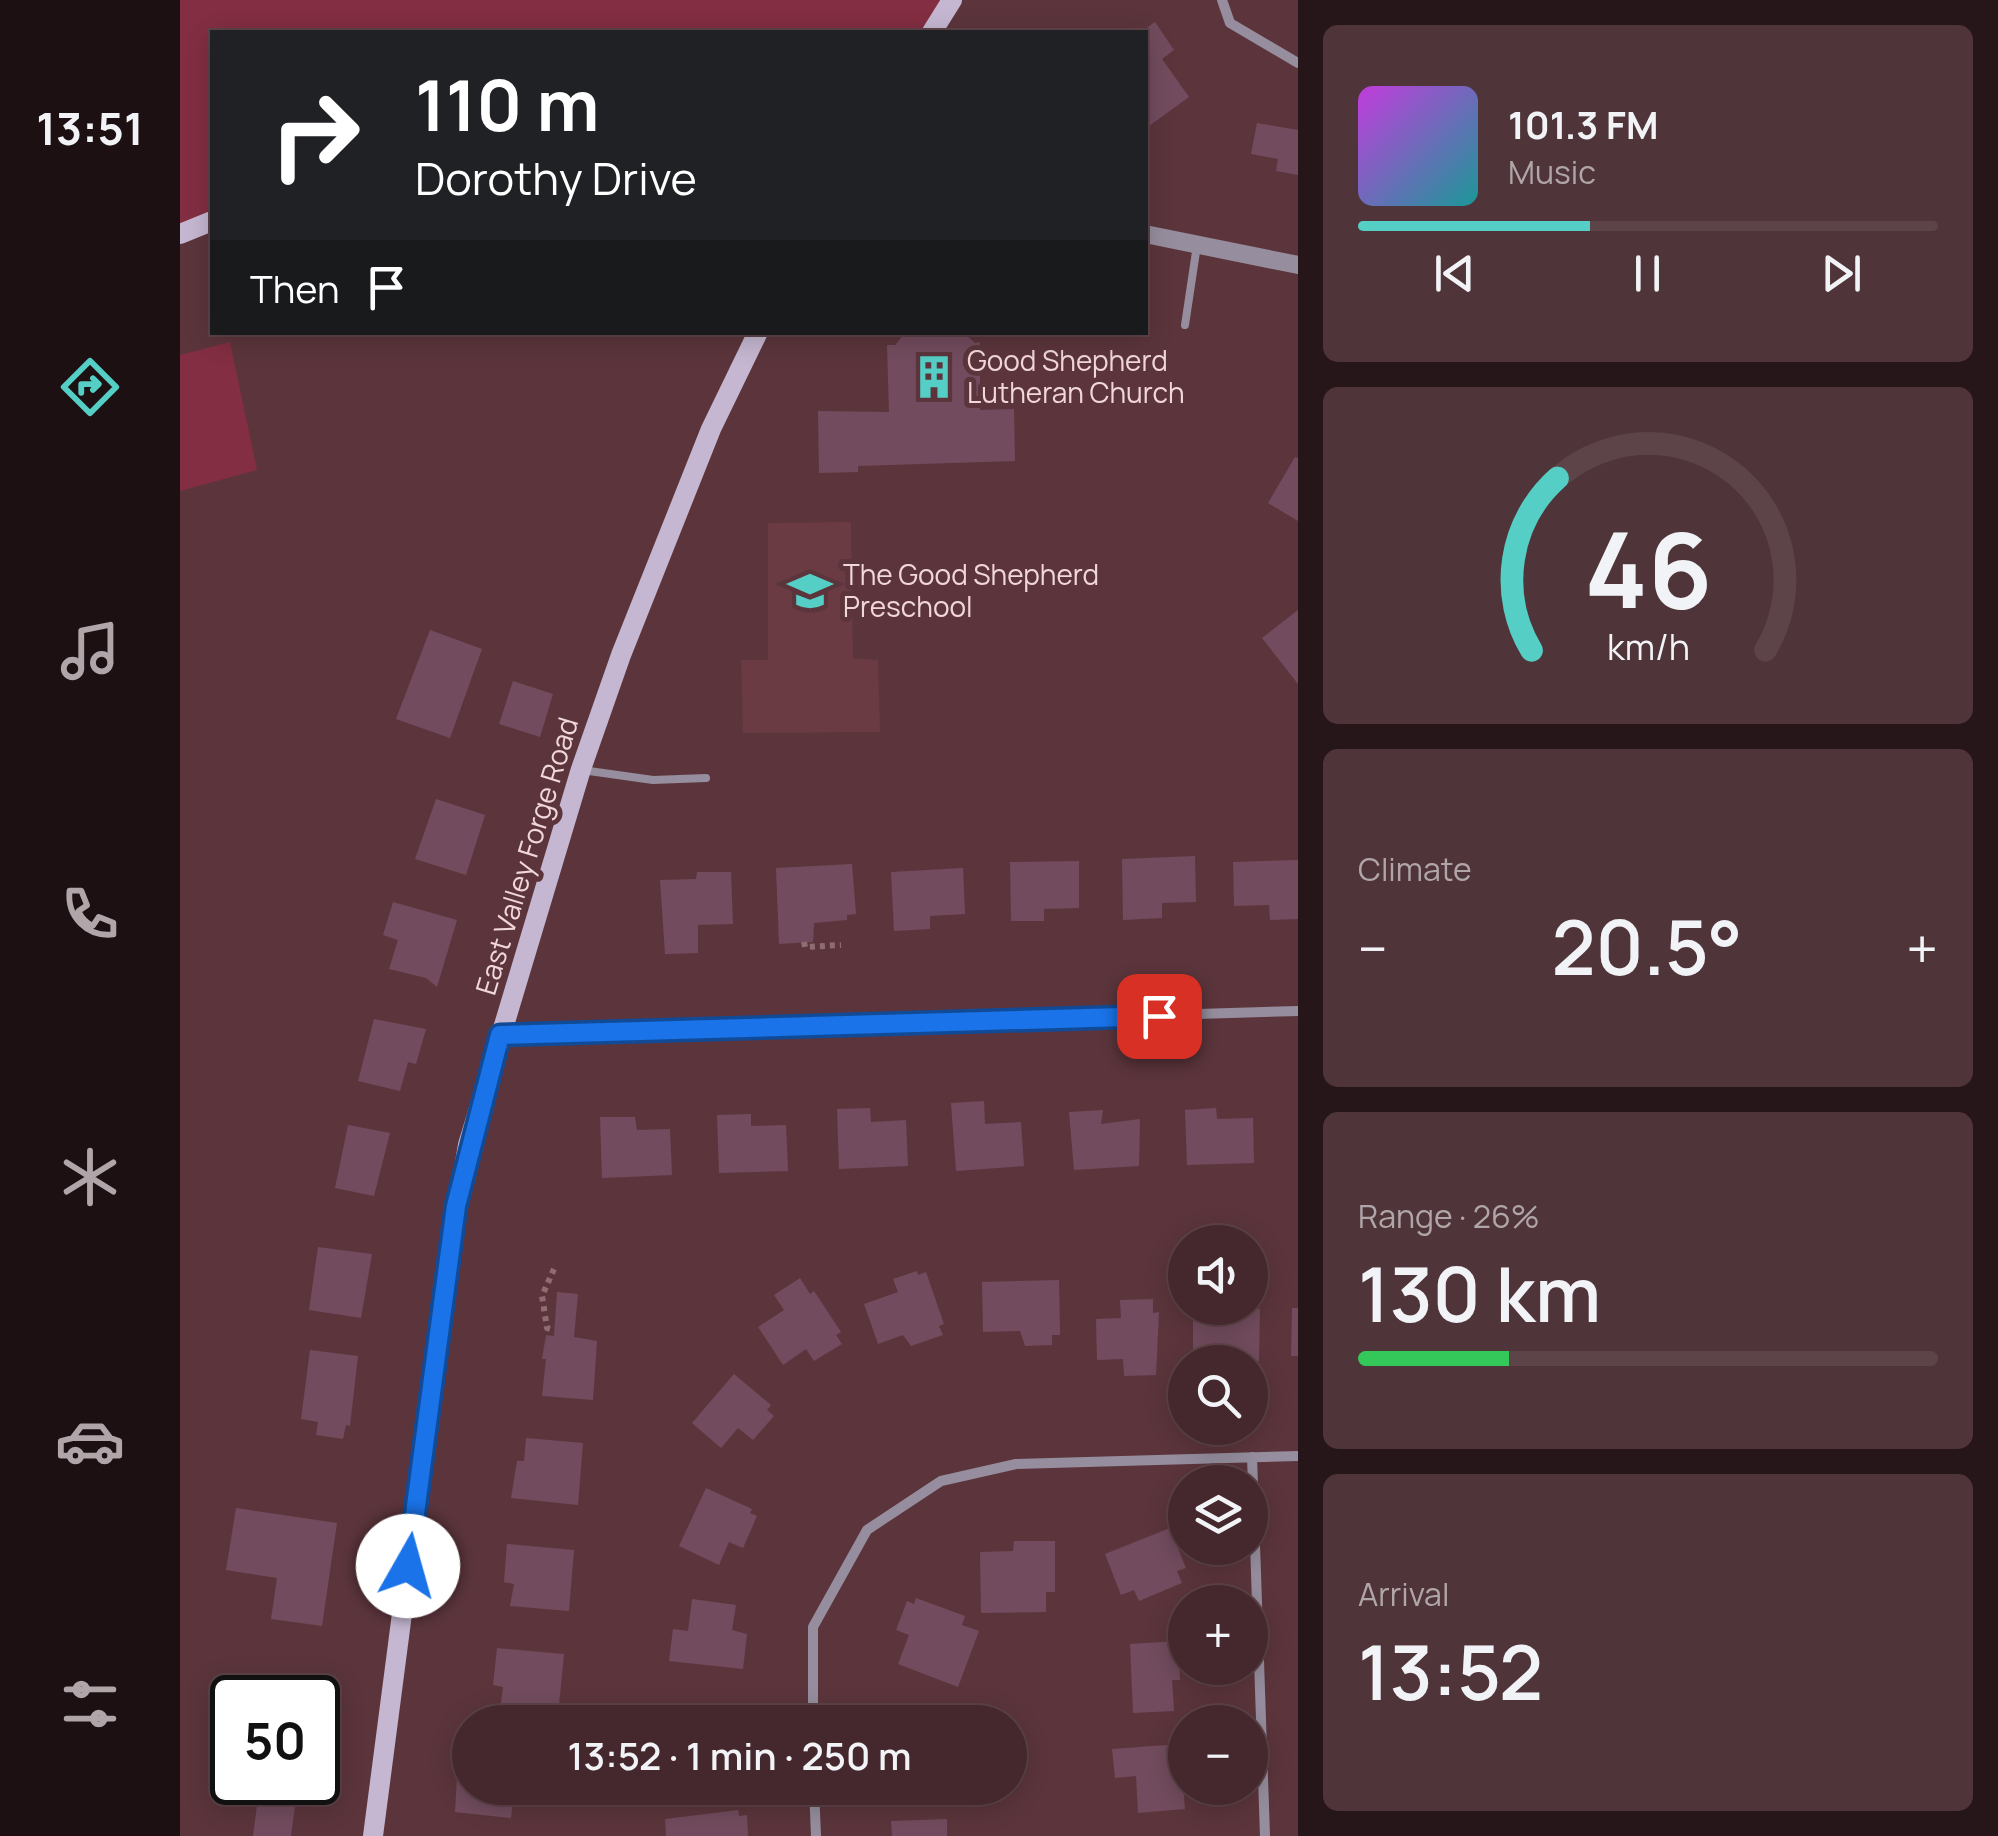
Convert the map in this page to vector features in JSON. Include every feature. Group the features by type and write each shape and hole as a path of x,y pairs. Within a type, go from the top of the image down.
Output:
{"main road":[{"path":"933,30 952,0"},
{"path":"180,234 210,222"},
{"name":"East Valley Forge Road","path":"373,1836 456,1206 500,1035 580,770 683,496 757,335"}],"street":[{"path":"1222,0 1230,23 1298,63"},
{"path":"1148,235 1298,265"},
{"path":"500,1035 1298,1012"},
{"path":"813,1705 812,1626 867,1530 941,1481 1016,1464 1298,1456"},
{"path":"1252,1457 1264,1836"},
{"path":"815,1805 816,1836"}],"lane":[{"path":"1185,325 1197,246"},
{"path":"580,770 653,780 706,778"}],"path":[{"path":"804,942 805,947 841,945"},
{"path":"554,1269 542,1296 547,1328 554,1330"}],"shaded area":[{"path":"180,0 952,0 933,30 210,30 210,222 180,234"},
{"path":"230,342 257,470 180,491 180,355"},
{"name":"The Good Shepherd Preschool","path":"851,522 853,658 878,660 880,732 743,733 741,660 768,660 768,523"}],"building":[{"path":"1155,22 1174,50 1162,59 1189,97 1148,127 1148,30 1144,30"},
{"path":"1257,123 1298,130 1298,175 1276,171 1278,159 1251,154"},
{"name":"Good Shepherd Lutheran Church","path":"903,335 966,335 975,343 980,342 980,410 1014,409 1015,461 858,466 858,472 819,473 818,411 889,412 887,345 895,345"},
{"path":"1295,457 1298,458 1298,521 1268,503"},
{"path":"1298,610 1298,684 1262,638"},
{"path":"430,630 482,649 450,738 396,719"},
{"path":"513,681 553,694 540,737 499,724"},
{"path":"436,799 485,815 466,875 415,859"},
{"path":"1195,856 1196,902 1162,903 1162,918 1123,920 1122,859"},
{"path":"1298,860 1298,919 1270,920 1269,905 1234,906 1233,862"},
{"path":"1079,861 1079,908 1044,909 1044,921 1011,921 1010,862"},
{"path":"852,864 856,914 847,915 847,920 814,923 813,942 779,944 776,868"},
{"path":"963,868 965,914 930,916 930,929 894,931 891,872"},
{"path":"697,872 731,872 733,924 698,925 698,953 665,954 660,880 696,879"},
{"path":"393,902 457,920 437,987 426,978 389,969 398,940 383,935"},
{"path":"374,1019 426,1029 416,1064 408,1062 400,1091 358,1081"},
{"path":"984,1101 985,1124 1021,1122 1024,1166 956,1171 951,1103"},
{"path":"870,1108 871,1122 906,1120 908,1166 839,1169 837,1109"},
{"path":"1216,1108 1217,1119 1253,1118 1254,1163 1187,1165 1185,1110"},
{"path":"1103,1110 1101,1124 1140,1119 1139,1166 1074,1170 1069,1112"},
{"path":"751,1114 751,1126 786,1125 788,1171 719,1173 717,1115"},
{"path":"600,1117 635,1117 637,1130 670,1129 672,1175 602,1178"},
{"path":"348,1125 390,1133 374,1196 335,1188"},
{"path":"318,1247 372,1254 361,1318 309,1310"},
{"path":"917,1271 918,1275 926,1272 944,1324 939,1326 943,1335 911,1346 903,1335 878,1344 864,1304 898,1292 893,1279"},
{"path":"800,1278 810,1294 814,1291 841,1332 836,1335 842,1344 814,1361 806,1349 783,1365 758,1327 784,1310 774,1295"},
{"path":"1059,1280 1060,1335 1052,1335 1052,1345 1025,1346 1020,1331 983,1332 982,1282"},
{"path":"557,1292 578,1294 574,1337 597,1341 593,1400 542,1396 546,1359 542,1359 546,1335 554,1336"},
{"path":"1153,1299 1153,1313 1159,1312 1156,1375 1124,1376 1123,1359 1097,1360 1096,1319 1121,1318 1120,1300"},
{"path":"1292,1308 1298,1308 1298,1356 1291,1356"},
{"path":"1193,1325 1260,1325 1259,1345 1193,1345"},
{"path":"310,1350 358,1356 350,1426 346,1425 343,1439 316,1435 318,1422 301,1419"},
{"path":"734,1374 771,1405 767,1410 774,1416 753,1440 738,1428 721,1448 692,1423"},
{"path":"526,1438 583,1443 578,1505 511,1498 517,1461 524,1461"},
{"path":"706,1488 752,1509 750,1513 757,1516 743,1548 729,1542 719,1565 679,1546"},
{"path":"236,1508 337,1523 322,1626 271,1619 277,1578 226,1570"},
{"path":"1168,1529 1168,1565 1185,1565 1186,1568 1177,1571 1182,1583 1168,1585 1168,1589 1139,1601 1134,1590 1121,1595 1105,1554"},
{"path":"1014,1541 1055,1541 1055,1592 1046,1592 1046,1612 981,1613 980,1552 1013,1551"},
{"path":"507,1544 574,1550 569,1611 510,1606 514,1584 504,1582"},
{"path":"916,1598 965,1616 962,1625 979,1631 958,1687 898,1664 909,1635 896,1630 907,1601 914,1604"},
{"path":"692,1599 736,1605 732,1630 747,1634 743,1669 669,1661 673,1629 688,1631"},
{"path":"1168,1642 1168,1685 1172,1685 1174,1705 1168,1705 1168,1711 1133,1713 1130,1644"},
{"path":"497,1648 564,1654 559,1705 501,1705 503,1687 493,1685"},
{"path":"1168,1745 1168,1805 1185,1805 1185,1809 1138,1813 1136,1776 1115,1778 1112,1749"},
{"path":"257,1805 295,1805 291,1836 253,1836"},
{"path":"455,1805 513,1805 511,1818 455,1812"},
{"path":"738,1810 739,1816 747,1815 748,1836 666,1836 665,1819"},
{"path":"947,1819 947,1836 892,1836 891,1821"}],"place":[{"name":"Good Shepherd Lutheran Church","path":"934,377"},
{"name":"The Good Shepherd Preschool","path":"810,591"}],"route":[{"path":"408,1566 456,1206 468,1145 500,1035 1159,1016"}]}
